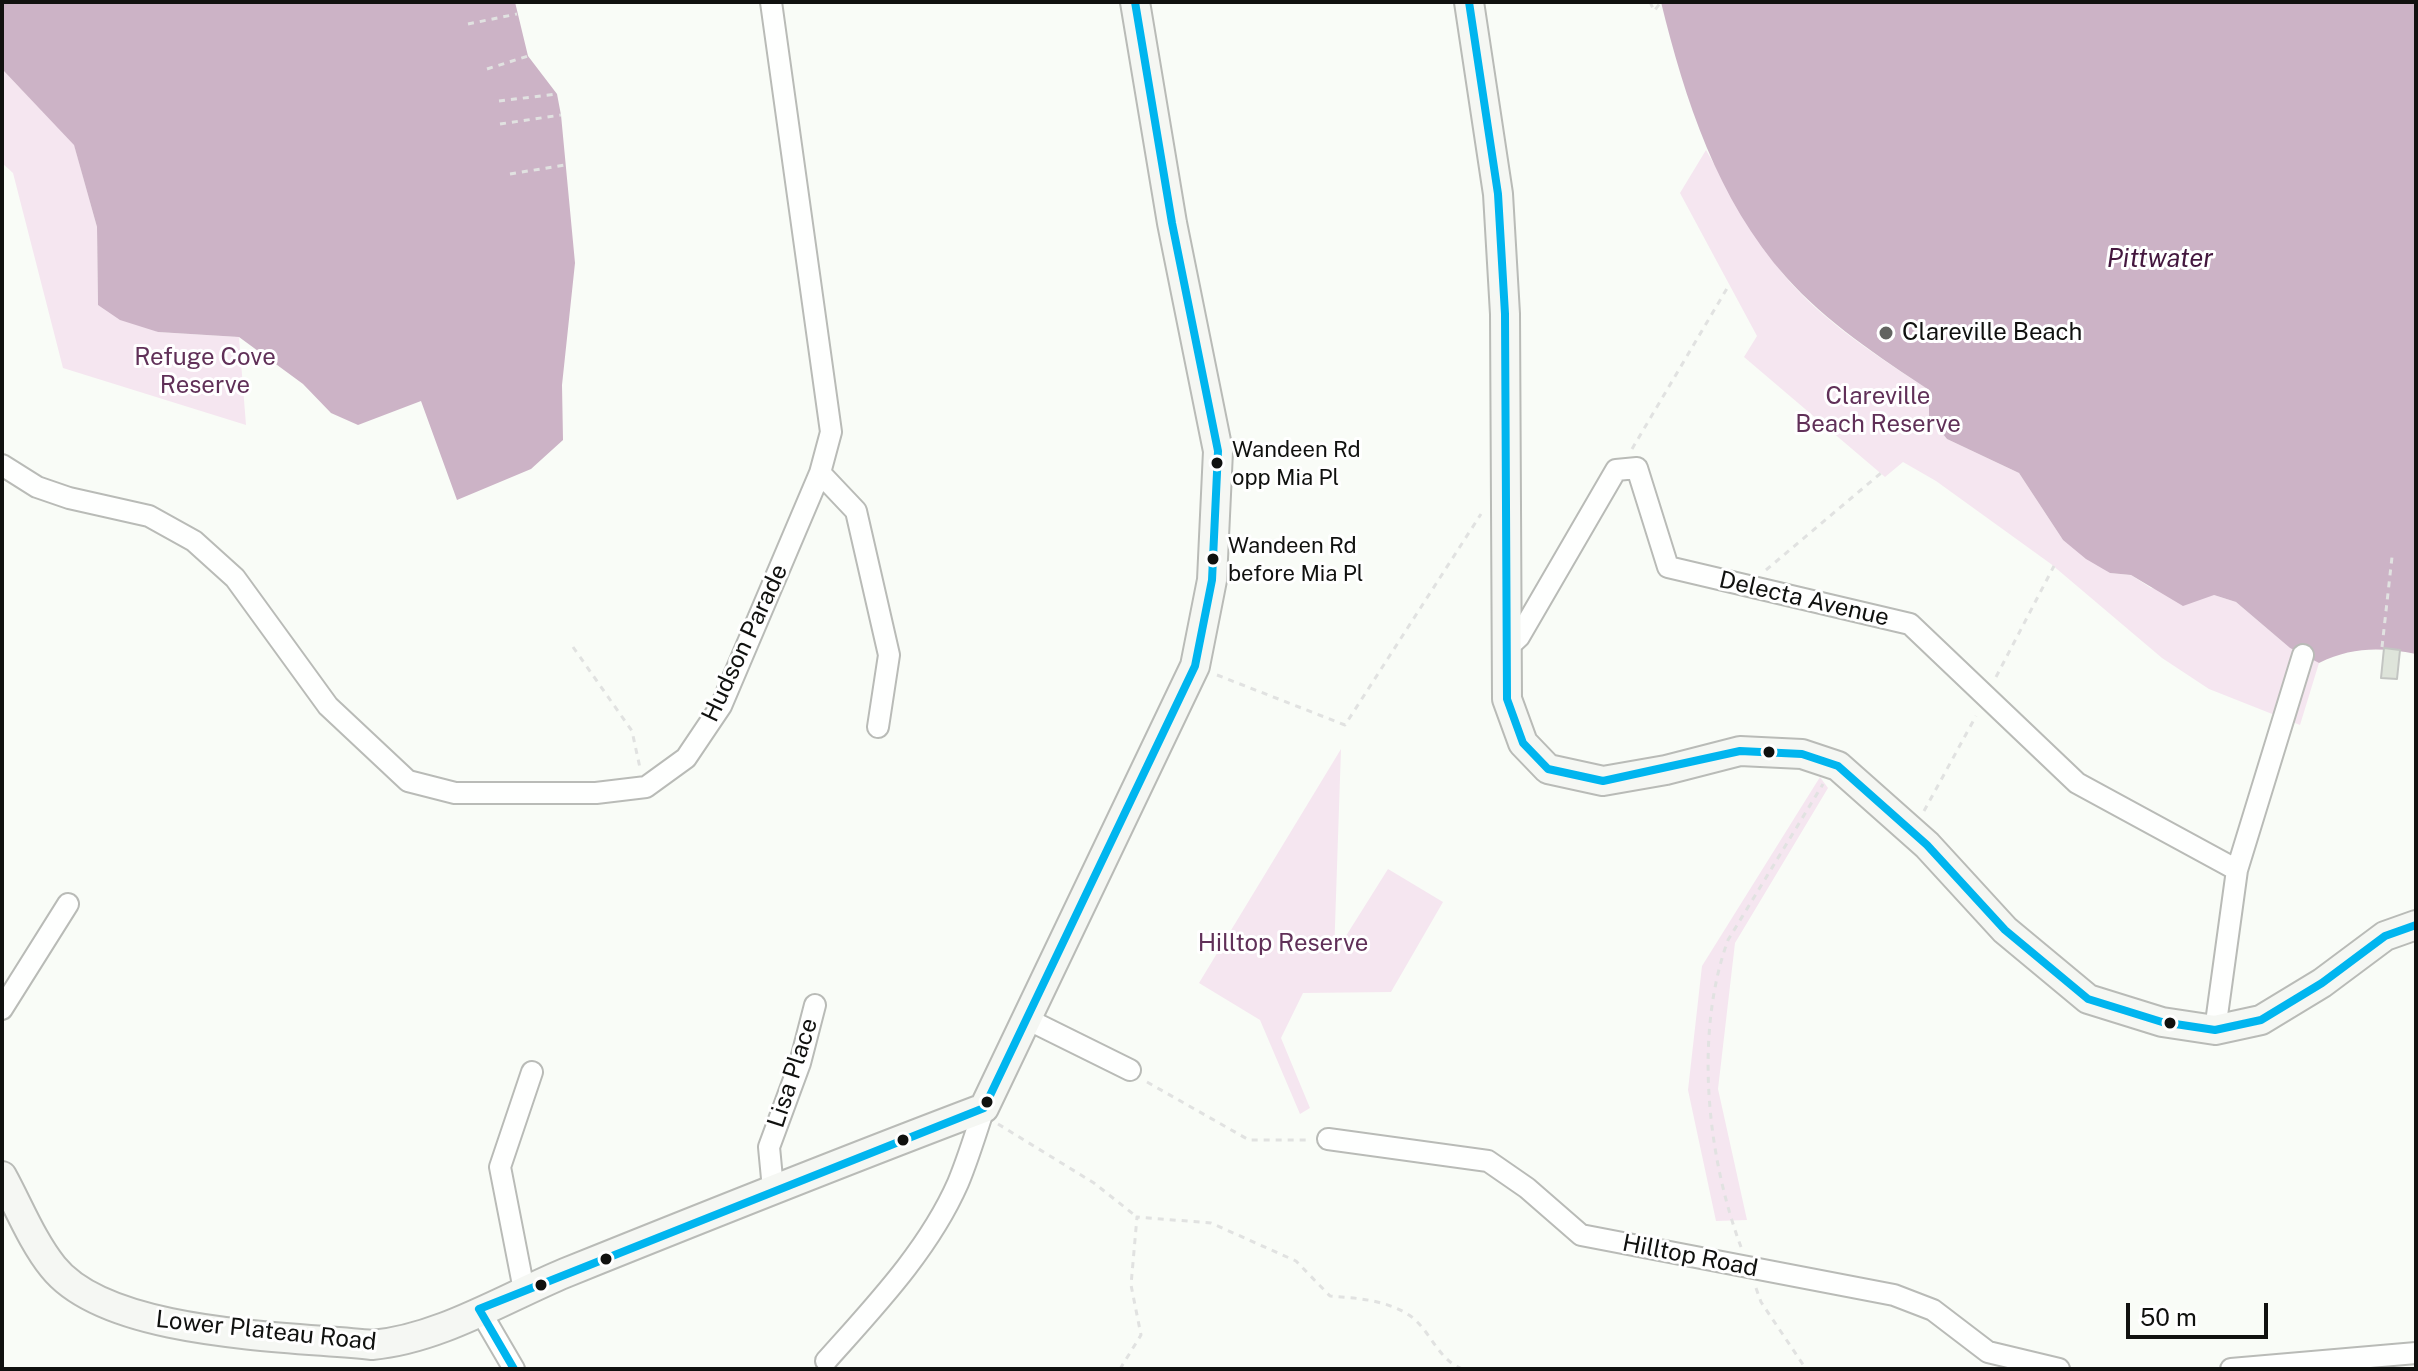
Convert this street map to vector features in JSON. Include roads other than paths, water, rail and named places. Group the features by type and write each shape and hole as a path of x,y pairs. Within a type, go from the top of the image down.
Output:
{"street":[{"name":"Hudson Parade","path":"2,465 37,487 69,498 149,516 194,541 235,578 328,706 408,781 455,793 529,796 644,787 686,758 721,706 820,473 831,432 771,2"},
{"path":"826,1361 893,1284 957,1185 983,1112 1195,666 1212,580 1218,451 1172,223 1135,2"},
{"path":"1469,2 1498,194 1504,299 1507,699 1523,743 1548,769 1603,781 1666,770 1740,751 1802,754 1838,766 1927,845 2005,930 2088,999 2162,1022 2215,1030 2261,1020 2322,983 2385,936 2416,925"},
{"name":"Delecta Avenue","path":"1506,649 1519,637 1616,470 1637,468 1668,567 1910,624 2077,783 2237,870"},
{"path":"820,473 856,511 889,655 878,727"},
{"path":"2215,1030 2237,870 2303,655"},
{"path":"2,1009 68,904"},
{"name":"Lisa Place","path":"773,1189 769,1147 800,1063 815,1005"},
{"path":"1029,1020 1130,1070"},
{"path":"524,1290 500,1167 532,1072"},
{"name":"Lower Plateau Road","path":"2,1176 53,1267 93,1301 156,1322 372,1345 407,1342 524,1290 773,1189 983,1112"},
{"name":"Hilltop Road","path":"1328,1139 1488,1161 1527,1188 1581,1235 1894,1295 1933,1310 1988,1352 2059,1369"},
{"path":"479,1309 514,1369"},
{"path":"2231,1369 2416,1353"}],"water":[{"path":"2,2 515,2 528,56 557,94 561,115 575,263 562,385 563,440 531,469 457,500 421,401 358,425 331,413 303,384 239,337 158,332 120,320 98,305 97,227 74,145 2,69"},
{"name":"Pittwater","path":"1661,2 2416,2 2416,654 2366,650 2319,663 2290,648 2236,602 2214,595 2183,606 2131,575 2110,573 2063,540 2019,473 1947,439 1929,417 1929,390 1872,352 1818,309 1762,247 1722,182 1707,147 1681,75"}],"place":[{"name":"Clareville Beach","path":"1886,333"},
{"name":"Wandeen Rd opp Mia Pl","path":"1217,463"},
{"name":"Wandeen Rd before Mia Pl","path":"1213,559"}],"park label":[{"name":"Refuge Cove Reserve","path":"205,372"},
{"name":"Clareville Beach Reserve","path":"1878,411"},
{"name":"Hilltop Reserve","path":"1283,944"}]}
